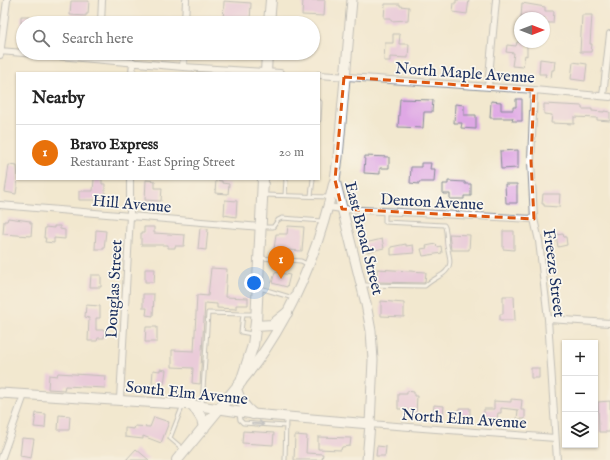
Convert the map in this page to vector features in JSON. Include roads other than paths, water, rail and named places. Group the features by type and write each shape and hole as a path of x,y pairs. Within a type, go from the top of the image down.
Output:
{"main road":[{"path":"270,16 271,0"},
{"path":"266,72 267,60"},
{"path":"177,460 239,386 253,345 257,314 263,180"},
{"path":"255,330 272,325 287,313"},
{"path":"239,386 241,402 246,409 253,414"},
{"path":"193,405 202,419 204,428"}],"street":[{"path":"101,16 102,0"},
{"path":"185,16 186,0"},
{"name":"East Broad Street","path":"352,0 344,77 340,143 334,180 361,285 370,331 373,360 367,460"},
{"path":"488,87 496,0"},
{"path":"0,3 7,1 0,52 16,53"},
{"path":"602,96 610,34"},
{"path":"122,60 183,67 252,72"},
{"path":"183,67 184,60"},
{"path":"132,72 133,62"},
{"name":"North Maple Avenue","path":"320,75 534,90 610,97"},
{"name":"Freeze Street","path":"534,90 531,160 534,219 539,241 548,319 557,460"},
{"name":"Douglas Street","path":"120,399 130,216 130,180"},
{"path":"239,386 274,337 294,298 324,222 334,180"},
{"name":"Hill Avenue","path":"0,206 261,227"},
{"name":"Denton Avenue","path":"328,207 534,219"},
{"path":"548,319 610,323"},
{"name":"South Elm Avenue","path":"0,394 120,399 193,405 253,414 286,421 370,424"},
{"path":"1,460 24,395"},
{"name":"North Elm Avenue","path":"370,424 555,438"}],"lane":[{"path":"285,195 286,180"},
{"path":"311,196 313,180"},
{"path":"262,194 331,197"},
{"path":"361,285 425,286 443,274 449,267 450,258 444,225 385,222 385,211"},
{"path":"261,227 273,227 278,220 282,218 324,222"},
{"path":"260,258 301,261 308,264"},
{"path":"258,288 264,288 294,298"},
{"path":"185,450 170,438 193,405 208,313 257,314"},
{"path":"243,314 241,332 255,330"},
{"path":"239,412 240,420 243,423 286,421 285,460"}],"place":[{"name":"Bravo Express","path":"281,279"}]}
